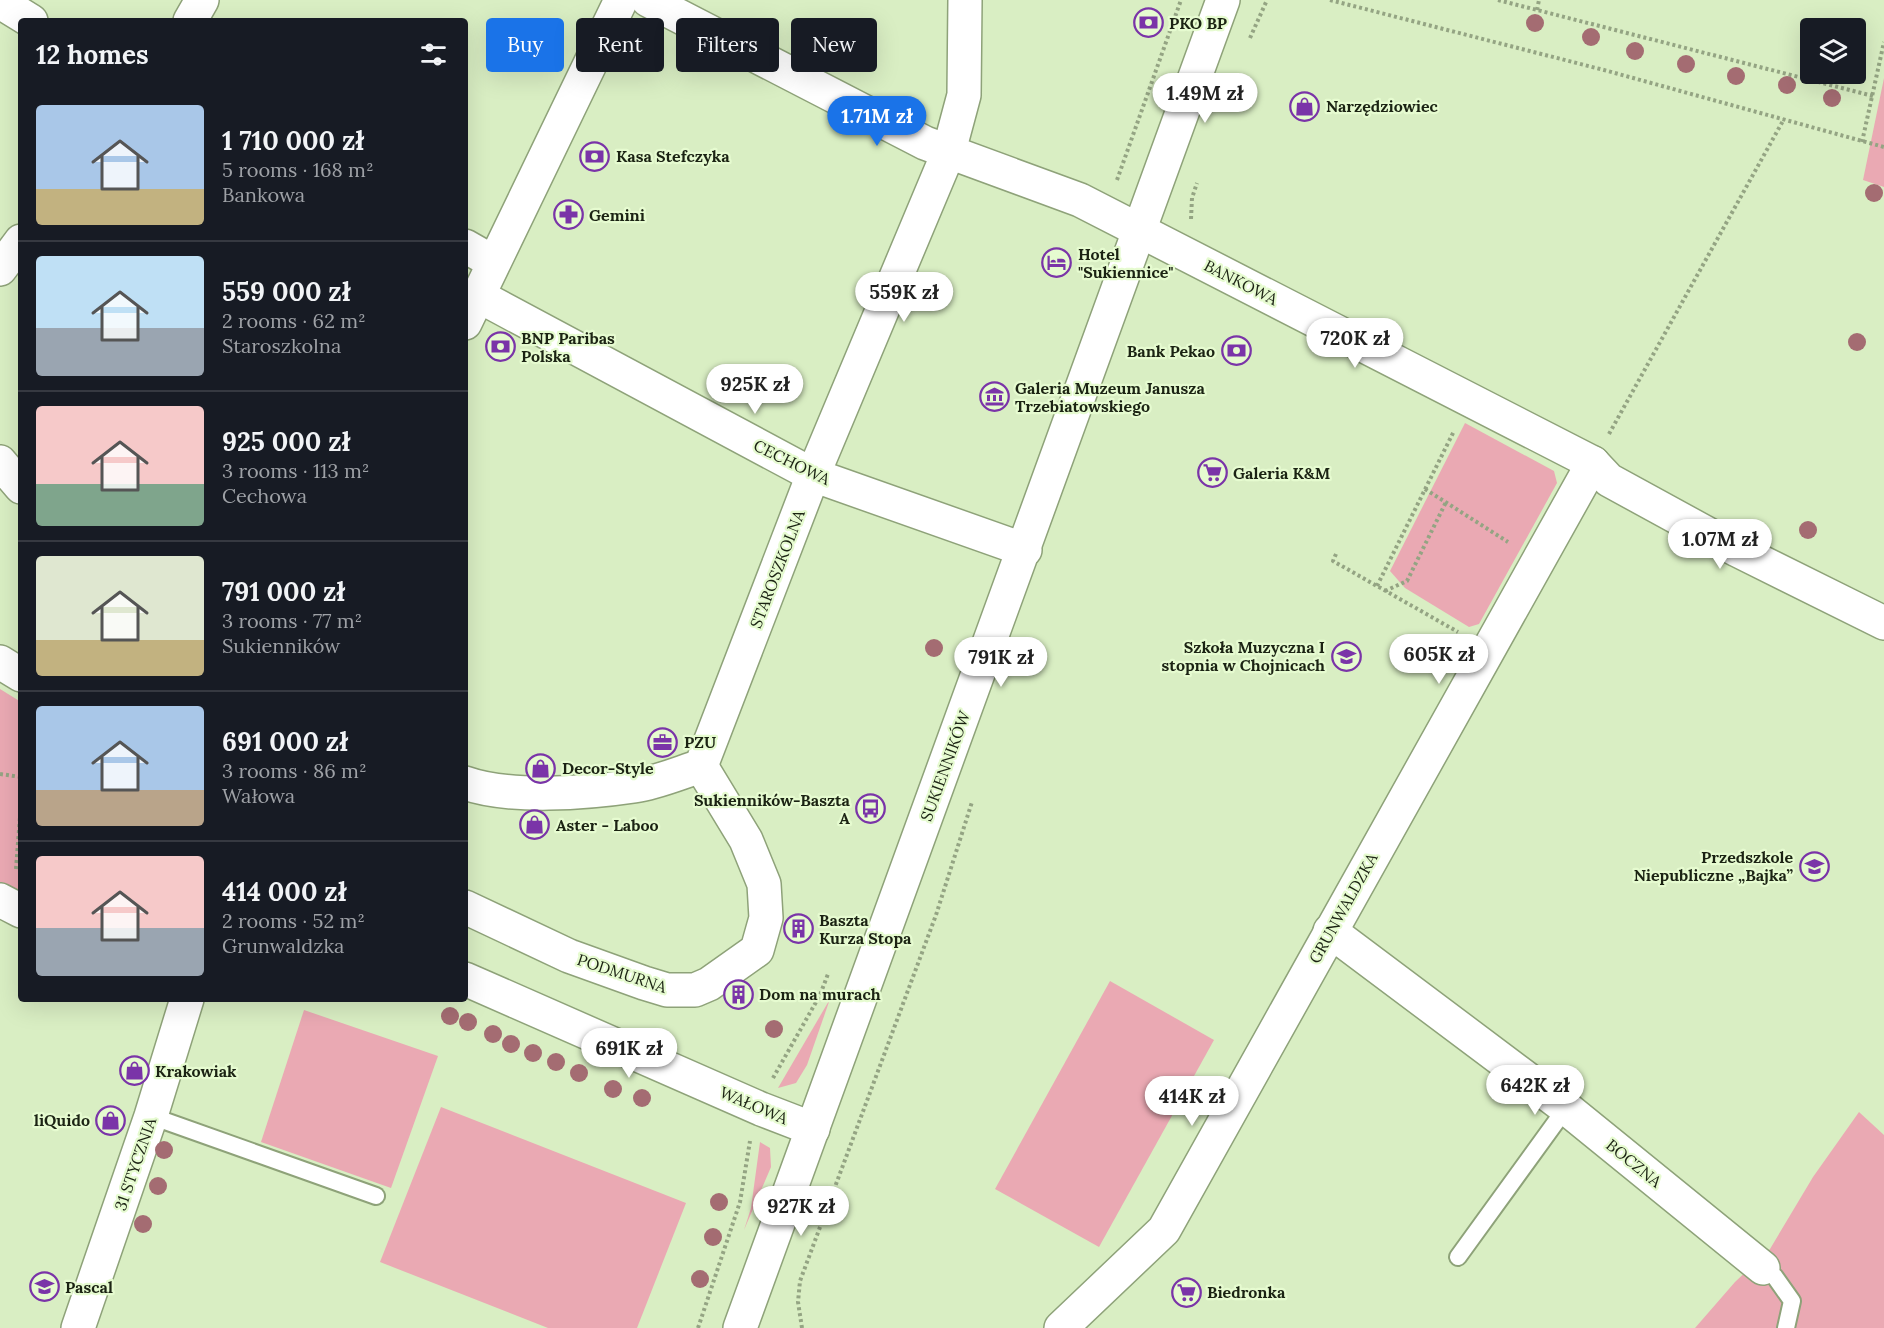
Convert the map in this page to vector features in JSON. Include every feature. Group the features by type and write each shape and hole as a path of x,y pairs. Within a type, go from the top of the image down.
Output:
{"street":[{"path":"192,18 202,0"},
{"path":"478,280 621,0"},
{"name":"BANKOWA","path":"648,0 925,143 1080,200 1140,230 1593,464 1609,480 1737,550 1884,623"},
{"name":"STAROSZKOLNA","path":"701,766 813,475 949,151 964,95 965,0"},
{"name":"SUKIENNIKÓW","path":"740,1328 1025,550 1223,0"},
{"path":"0,2 26,18"},
{"path":"0,269 18,245"},
{"name":"CECHOWA","path":"478,280 813,475 1025,550"},
{"path":"0,462 18,483"},
{"name":"GRUNWALDZKA","path":"1061,1328 1164,1230 1593,464"},
{"path":"0,662 18,673"},
{"path":"468,784 483,789 538,793 636,786 701,766"},
{"name":"PODMURNA","path":"468,908 569,956 644,984 667,990 695,990 709,984 757,950 766,918 764,884 746,840 701,766"},
{"name":"BOCZNA","path":"1330,930 1566,1108 1763,1268"},
{"name":"WAŁOWA","path":"468,980 761,1109 813,1129"},
{"name":"31 STYCZNIA","path":"78,1328 152,1116 186,1002"}],"lane":[{"path":"1458,1257 1566,1108"},
{"path":"152,1116 376,1196"},
{"path":"1763,1268 1775,1277 1792,1301 1786,1328"}],"path":[{"path":"1118,178 1181,0"},
{"path":"1330,0 1884,147"},
{"path":"1498,0 1873,96"},
{"path":"1537,10 1539,0"},
{"path":"1862,142 1884,42"},
{"path":"1593,464 1784,119"},
{"path":"1377,586 1457,424"},
{"path":"1425,489 1515,547"},
{"path":"1385,591 1407,581 1446,502"},
{"path":"1336,554 1333,561 1464,636"},
{"path":"0,774 18,777"},
{"path":"11,906 18,835"},
{"path":"769,1085 820,995 829,973"},
{"path":"698,1328 740,1202 750,1139"},
{"path":"802,1328 803,1326 808,1328"}],"shaded area":[{"path":"1884,78 1884,187 1863,180"},
{"path":"1465,423 1554,471 1557,483 1479,624 1469,627 1405,588 1390,571"},
{"path":"0,689 18,700 18,900 0,891"},
{"path":"1110,981 1214,1040 1099,1247 995,1189"},
{"path":"830,999 807,1065 796,1083 778,1088"},
{"path":"304,1010 438,1056 391,1188 261,1142"},
{"path":"441,1107 686,1203 637,1328 548,1328 380,1262"},
{"path":"1859,1112 1884,1135 1884,1328 1695,1328 1735,1282 1770,1249 1813,1177"},
{"path":"760,1142 770,1148 771,1167 744,1230 751,1208"}],"place":[{"name":"PKO BP","path":"1148,23"},
{"name":"Narzędziowiec","path":"1305,106"},
{"name":"Kasa Stefczyka","path":"595,156"},
{"name":"Gemini","path":"568,215"},
{"name":"Hotel \"Sukiennice\"","path":"1057,263"},
{"name":"BNP Paribas Polska","path":"500,347"},
{"name":"Bank Pekao","path":"1236,351"},
{"name":"Galeria Muzeum Janusza Trzebiatowskiego","path":"994,397"},
{"name":"Galeria K&M","path":"1212,473"},
{"name":"Szkoła Muzyczna I stopnia w Chojnicach","path":"1346,656"},
{"name":"PZU","path":"663,742"},
{"name":"Decor-Style","path":"541,768"},
{"name":"Sukienników-Baszta A","path":"871,809"},
{"name":"Aster - Laboo","path":"535,825"},
{"name":"Przedszkole Niepubliczne „Bajka”","path":"1814,866"},
{"name":"Baszta Kurza Stopa","path":"798,929"},
{"name":"Dom na murach","path":"738,994"},
{"name":"Krakowiak","path":"134,1071"},
{"name":"liQuido","path":"111,1120"},
{"name":"Pascal","path":"44,1287"},
{"name":"Biedronka","path":"1186,1292"}]}
